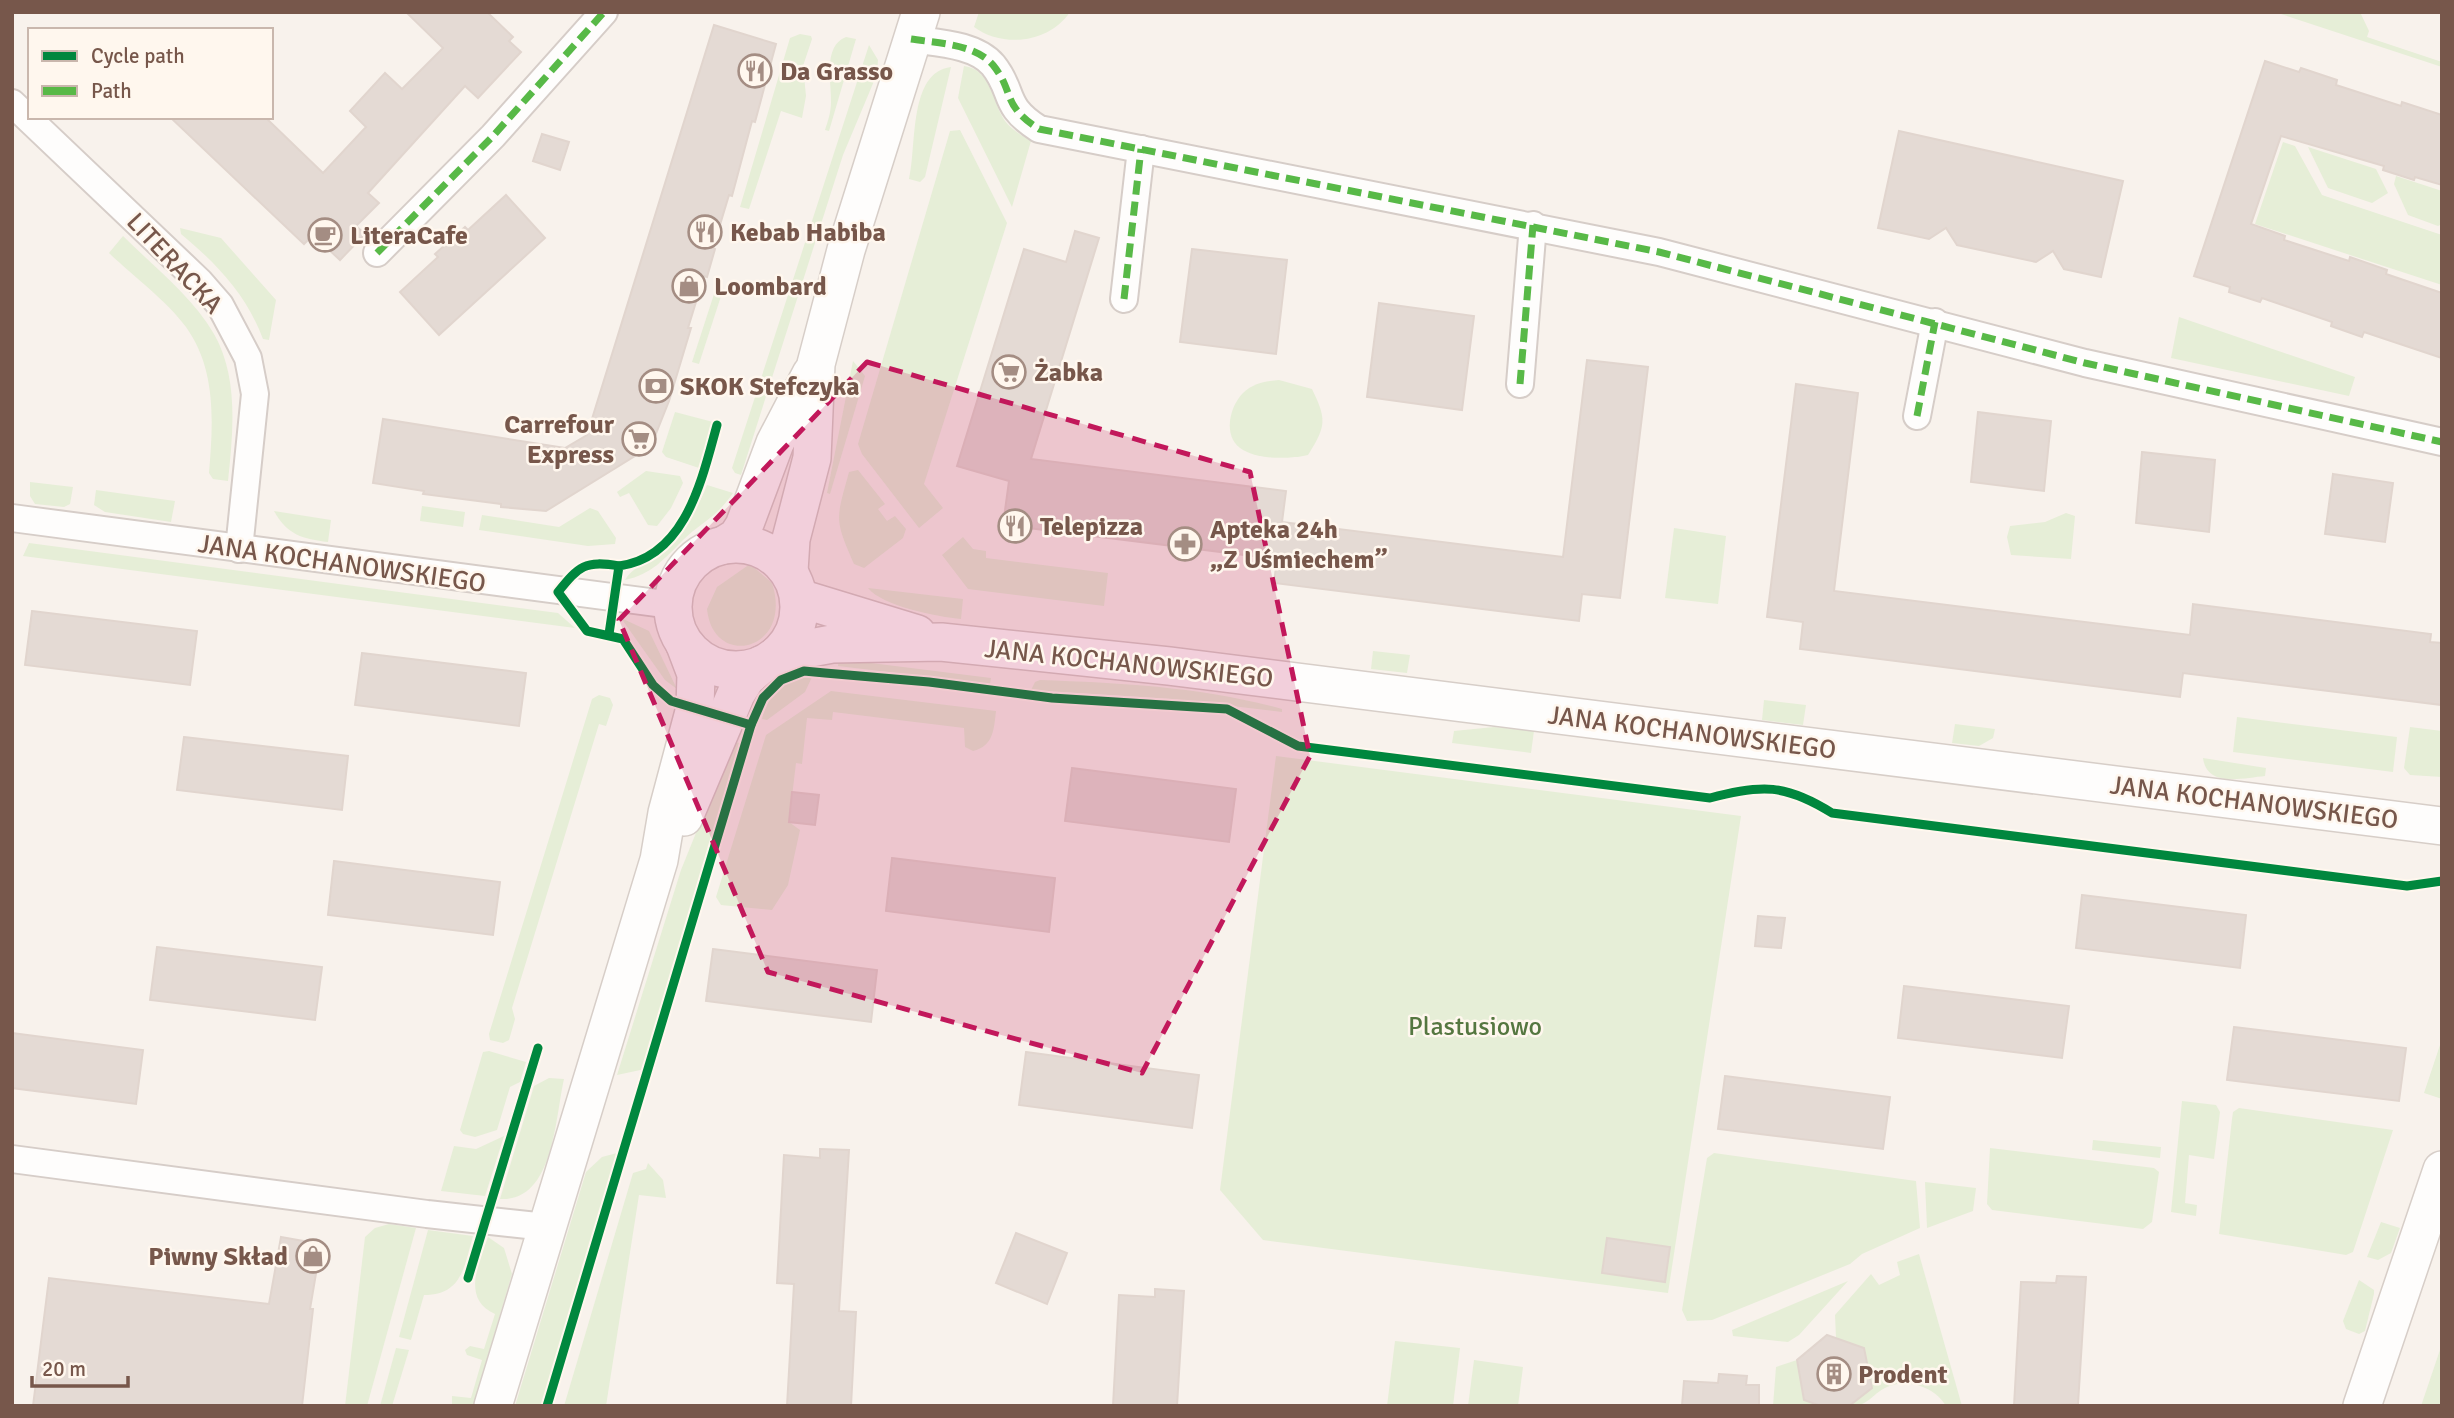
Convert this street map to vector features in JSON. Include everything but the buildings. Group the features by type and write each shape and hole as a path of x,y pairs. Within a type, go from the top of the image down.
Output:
{"street":[{"path":"377,253 501,127 604,12"},
{"path":"659,860 690,804 736,694 746,678 770,659 796,629 791,539 812,458 816,364 846,250 916,26 992,63 1009,102 1021,118 1039,129 1252,174 1533,225 1721,267 2112,370 2442,443"},
{"name":"LITERACKA","path":"12,103 28,118"},
{"name":"LITERACKA","path":"29,119 200,282 220,305 243,349 255,394 239,549"},
{"path":"1124,299 1142,149"},
{"path":"1520,384 1533,225"},
{"path":"1917,416 1935,323"},
{"path":"492,1406 659,860 667,813 695,708 696,674 676,626 672,605 677,584 687,565 704,552 737,537 744,526 775,443 816,364"},
{"name":"JANA KOCHANOWSKIEGO","path":"12,518 672,605"},
{"path":"724,545 745,544 764,550 794,585"},
{"name":"JANA KOCHANOWSKIEGO","path":"794,585 942,642"},
{"name":"JANA KOCHANOWSKIEGO","path":"770,659 832,644 942,642 1196,669 2442,826"},
{"path":"685,645 701,660 721,668 741,670 770,659"},
{"path":"12,1158 427,1214 546,1227"},
{"path":"2362,1406 2442,1170"}],"highlighted area":[{"path":"867,362 1250,472 1310,756 1142,1073 768,972 619,620"}],"green space":[{"path":"979,12 1070,12 1051,30 1039,36 1012,40 986,34 974,27"},
{"path":"2360,12 2369,31 2367,37 2442,62 2442,67 2278,13"},
{"path":"800,34 811,36 812,39 803,66 806,96 802,118 781,111 749,209 740,207 790,38"},
{"path":"846,37 856,39 829,131 825,130 831,106 831,57 834,48"},
{"path":"869,45 878,60 877,74 843,155 741,475 735,473 732,468"},
{"path":"964,66 980,73 1005,121 1031,141 1012,207 958,98"},
{"path":"951,67 925,177 920,182 909,179 921,96 927,82 937,72"},
{"path":"960,130 1007,223 924,484 943,508 919,528 862,454 858,444 950,131"},
{"path":"2283,142 2295,146 2322,195 2442,235 2442,285 2255,224"},
{"path":"2308,147 2376,169 2388,193 2372,203 2328,188"},
{"path":"2396,176 2442,191 2442,224 2438,226 2408,215 2394,184"},
{"path":"180,228 221,238 276,300 269,340 263,339 248,308 229,281 181,234"},
{"path":"123,236 195,307 222,351 231,387 232,406 228,481 213,479 209,473 211,398 203,361 196,344 186,327 169,308 109,253"},
{"path":"715,291 722,293 699,364 692,362"},
{"path":"2179,317 2355,377 2349,396 2171,358"},
{"path":"853,361 865,376 830,494 827,493"},
{"path":"1279,380 1312,389 1317,400 1322,416 1321,430 1308,455 1284,458 1258,456 1243,450 1232,438 1231,414 1238,399 1255,385"},
{"path":"675,412 713,422 699,468 666,457 662,452"},
{"path":"858,470 885,504 878,509 887,521 895,516 906,529 903,538 864,568 854,564 839,519 849,472"},
{"path":"646,471 680,476 683,483 671,508 657,526 648,525 629,493 620,497 617,492"},
{"path":"30,482 73,487 70,504 64,507 35,504 30,496"},
{"path":"707,485 733,493 714,515 656,565 643,574 625,580 680,533"},
{"path":"96,490 175,501 171,522 105,512 94,505"},
{"path":"422,506 465,512 463,527 420,521"},
{"path":"590,508 598,511 616,538 615,544 588,546 479,530 482,515 559,527"},
{"path":"274,511 331,520 328,542 290,531"},
{"path":"2066,513 2075,516 2071,559 2011,555 2007,537 2010,526 2045,522"},
{"path":"1674,528 1726,536 1718,604 1665,598"},
{"path":"963,537 973,549 986,551 986,558 1108,573 1104,606 968,589 942,555"},
{"path":"29,543 558,613 575,628 23,556"},
{"path":"750,564 772,583 776,606 772,624 763,637 750,644 736,646 723,640 712,628 707,609 717,587"},
{"path":"868,588 963,599 961,619 898,605"},
{"path":"621,618 649,631 677,689 665,680"},
{"path":"1373,651 1410,655 1407,673 1371,669"},
{"path":"839,659 991,678 990,684 838,666"},
{"path":"812,677 805,692 767,720 762,719 769,702 779,689 794,680"},
{"path":"1040,680 1192,691 1282,709 1282,712 1173,699 1031,690 1035,682"},
{"path":"831,691 996,711 993,730 989,741 973,751 965,747 964,728 833,712 832,720 807,718 802,764 796,763 789,822 800,830 788,885 772,910 721,905 716,897 766,735"},
{"path":"599,695 610,698 613,705 606,726 599,724 512,1008 515,1019 509,1040 503,1043 490,1040 489,1034 592,699"},
{"path":"1764,700 1806,705 1803,725 1762,720"},
{"path":"2237,717 2397,737 2393,772 2233,752"},
{"path":"1955,724 1995,729 1993,738 1979,746 1952,743"},
{"path":"1494,727 1534,731 1531,753 1452,743 1454,731"},
{"path":"2410,727 2442,731 2442,777 2410,775 2404,768"},
{"path":"733,741 742,744 645,1069 617,1075 681,870"},
{"name":"Plastusiowo","path":"1276,756 1741,816 1668,1293 1263,1240 1220,1190"},
{"path":"2203,758 2266,768 2265,776 2237,779 2219,777 2211,774"},
{"path":"2442,1039 2442,1099 2424,1093"},
{"path":"489,1051 526,1062 520,1082 510,1087 497,1130 475,1137 463,1134 460,1130 483,1052"},
{"path":"549,1078 564,1079 554,1135 542,1173 532,1187 518,1196 500,1199 534,1086"},
{"path":"2182,1101 2216,1105 2220,1112 2214,1159 2189,1155 2185,1203 2197,1205 2196,1216 2171,1212"},
{"path":"2239,1108 2393,1130 2353,1252 2346,1255 2219,1234 2233,1112"},
{"path":"504,1136 485,1196 441,1191 454,1146 476,1149"},
{"path":"2093,1140 2161,1147 2160,1158 2092,1150"},
{"path":"1990,1148 2154,1168 2159,1172 2152,1222 2143,1229 1992,1210 1987,1204"},
{"path":"617,1153 542,1406 515,1406 586,1172 602,1157"},
{"path":"1714,1153 1916,1181 1920,1228 1862,1254 1850,1264 1712,1320 1687,1321 1682,1310 1707,1158"},
{"path":"648,1163 663,1180 666,1198 639,1195 606,1406 564,1406 633,1173 646,1169"},
{"path":"1925,1182 1976,1188 1973,1211 1927,1228"},
{"path":"2381,1222 2400,1228 2391,1253 2378,1260 2367,1257"},
{"path":"389,1224 416,1228 367,1406 345,1406 365,1237 375,1228"},
{"path":"428,1230 473,1236 464,1268 454,1285 437,1294 424,1295 411,1340 399,1337"},
{"path":"488,1237 504,1248 512,1274 473,1406 452,1404 452,1396 471,1398 482,1360 467,1355 465,1350 470,1346 484,1349 495,1314 478,1299 475,1290 477,1269"},
{"path":"1919,1254 1962,1406 1946,1406 1935,1394 1920,1386 1895,1384 1881,1390 1866,1402 1849,1406 1872,1387 1864,1348 1836,1338 1835,1315 1871,1274 1879,1285 1900,1275 1897,1262"},
{"path":"2359,1280 2374,1290 2374,1294 2365,1331 2359,1334 2346,1329 2343,1321"},
{"path":"1848,1281 1799,1335 1788,1342 1733,1336 1732,1330"},
{"path":"1395,1341 1460,1348 1453,1406 1387,1406"},
{"path":"2442,1344 2442,1406 2421,1406"},
{"path":"396,1348 409,1350 392,1406 380,1406"},
{"path":"1474,1360 1523,1367 1518,1406 1468,1406"},
{"path":"1797,1360 1821,1406 1773,1406 1776,1367"}],"marked path":[{"path":"377,253 493,136 604,12"},
{"path":"911,39 955,46 985,58 1000,75 1019,113 1039,129 1659,252 2085,363 2442,442"},
{"path":"1124,299 1141,149"},
{"path":"1520,384 1533,225"},
{"path":"1917,416 1935,322"}],"cycle path":[{"path":"609,634 619,566 642,560 660,548 675,532 697,491 717,425"},
{"path":"619,566 598,564 584,567 558,592 587,631 623,639 653,685 671,701 751,725"},
{"path":"547,1406 751,725 763,698 781,680 804,671 929,682 1052,698 1227,709 1298,746 1710,798 1744,790 1773,789 1801,796 1832,813 2407,886 2442,881"},
{"path":"468,1278 538,1048"}],"place":[{"name":"Da Grasso","path":"755,71"},
{"name":"Kebab Habiba","path":"705,232"},
{"name":"LiteraCafe","path":"325,235"},
{"name":"Loombard","path":"689,286"},
{"name":"Żabka","path":"1009,372"},
{"name":"SKOK Stefczyka","path":"656,386"},
{"name":"Carrefour Express","path":"639,439"},
{"name":"Telepizza","path":"1015,526"},
{"name":"Apteka 24h „Z Uśmiechem”","path":"1185,544"},
{"name":"Piwny Skład","path":"313,1256"},
{"name":"Prodent","path":"1834,1374"}]}
